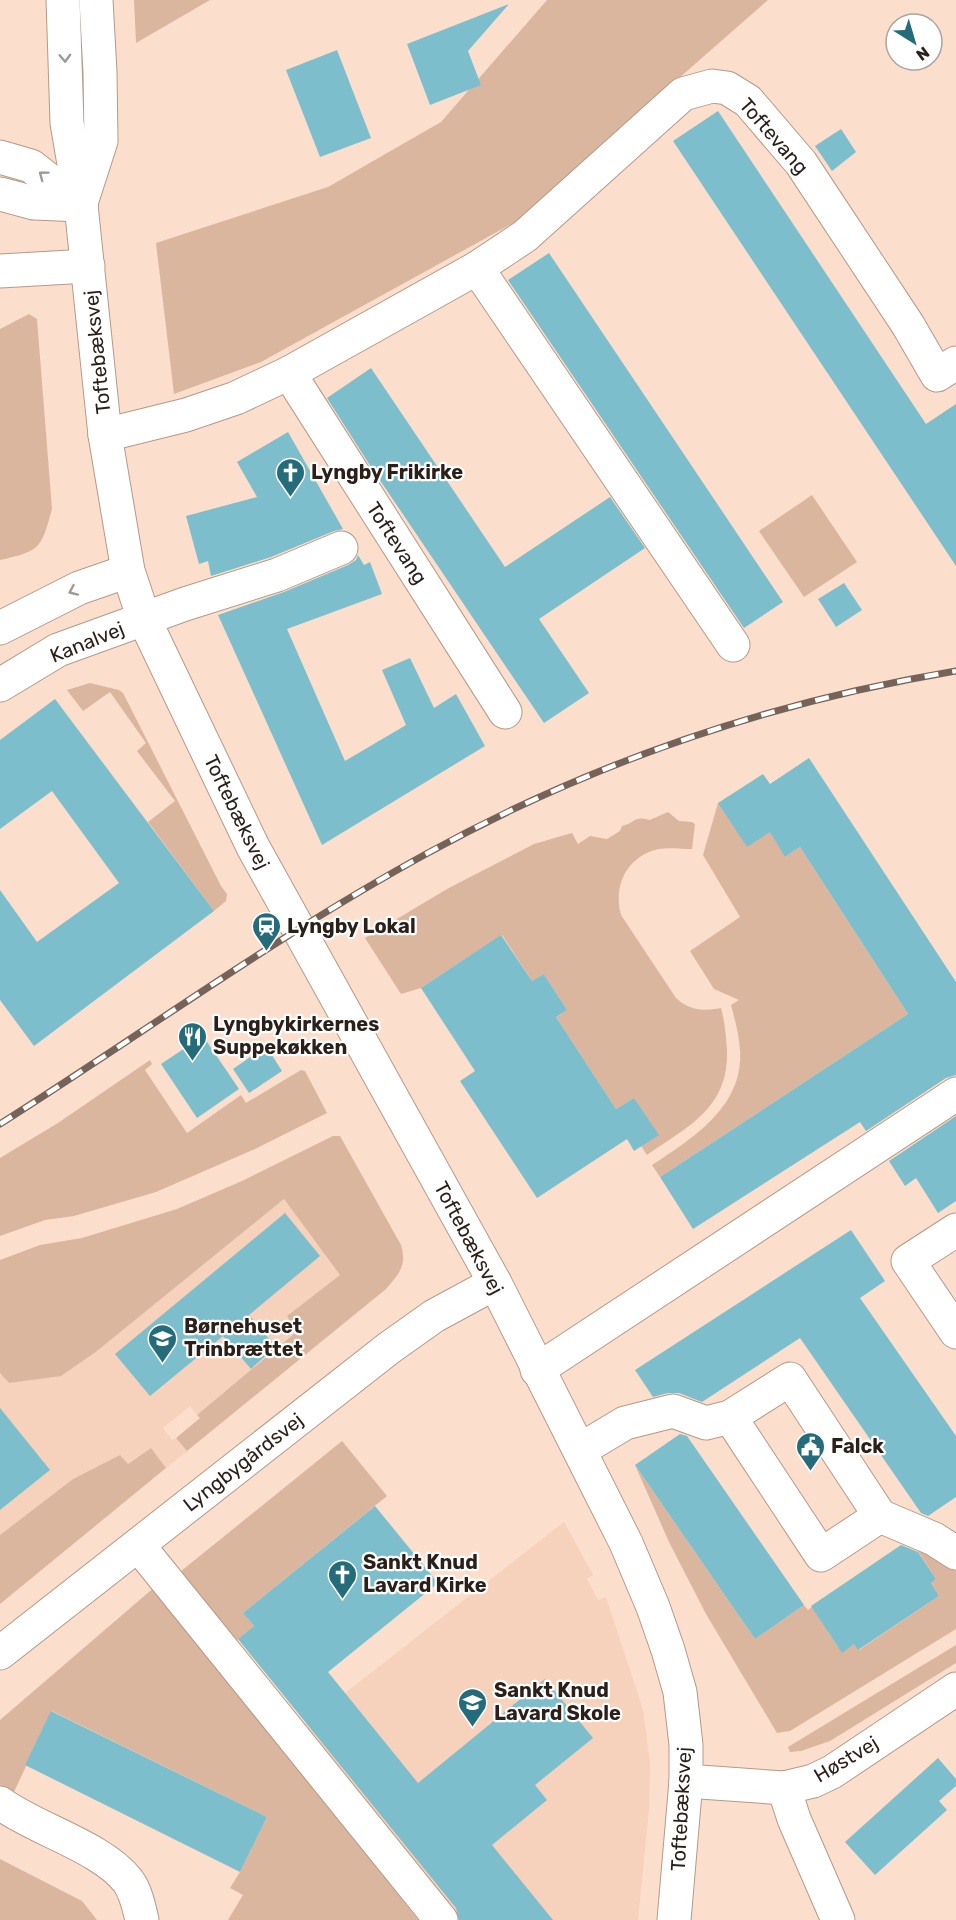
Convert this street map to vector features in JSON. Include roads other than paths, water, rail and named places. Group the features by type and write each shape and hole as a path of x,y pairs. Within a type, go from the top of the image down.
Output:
{"street":[{"name":"Toftebæksvej","path":"63,0 68,123 81,205 105,435 128,570 144,619 253,847 495,1283 626,1543 653,1606 680,1692 686,1745 686,1781 674,1920"},
{"name":"Toftebæksvej","path":"81,205 101,141 96,0"},
{"name":"Toftevang","path":"105,435 186,415 236,398 289,373 477,268 525,236 683,94 707,86 728,88 748,101 801,163 908,325 937,375 956,363"},
{"path":"0,157 31,166 81,205"},
{"path":"0,194 34,203 81,205"},
{"path":"0,271 88,266"},
{"path":"477,268 733,645"},
{"name":"Toftevang","path":"289,373 506,712"},
{"name":"Kanalvej","path":"0,685 58,650 185,604 277,575 341,548"},
{"path":"0,628 79,588 128,570"},
{"path":"537,1370 956,1094"},
{"path":"956,1230 908,1261 956,1332"},
{"name":"Lyngbygårdsvej","path":"0,1653 389,1348 434,1316 495,1283"},
{"path":"579,1450 625,1423 673,1411 706,1423 730,1417 790,1379 880,1516 934,1539 956,1553"},
{"path":"730,1417 821,1555 880,1516"},
{"path":"138,1545 441,1920"},
{"name":"Høstvej","path":"686,1781 784,1788 813,1781 831,1772 956,1689"},
{"path":"784,1788 794,1819 838,1920"},
{"path":"0,1803 113,1866 129,1881 142,1920"}],"railway":[{"path":"0,1124 371,885 489,821 552,791 617,764 750,719 818,700 956,671"}],"place":[{"name":"Lyngby Frikirke","path":"290,498"},
{"name":"Lyngby Lokal","path":"266,952"},
{"name":"Lyngbykirkernes Suppekøkken","path":"192,1062"},
{"name":"Børnehuset Trinbrættet","path":"163,1364"},
{"name":"Falck","path":"810,1472"},
{"name":"Sankt Knud Lavard Kirke","path":"342,1600"},
{"name":"Sankt Knud Lavard Skole","path":"473,1728"}]}
